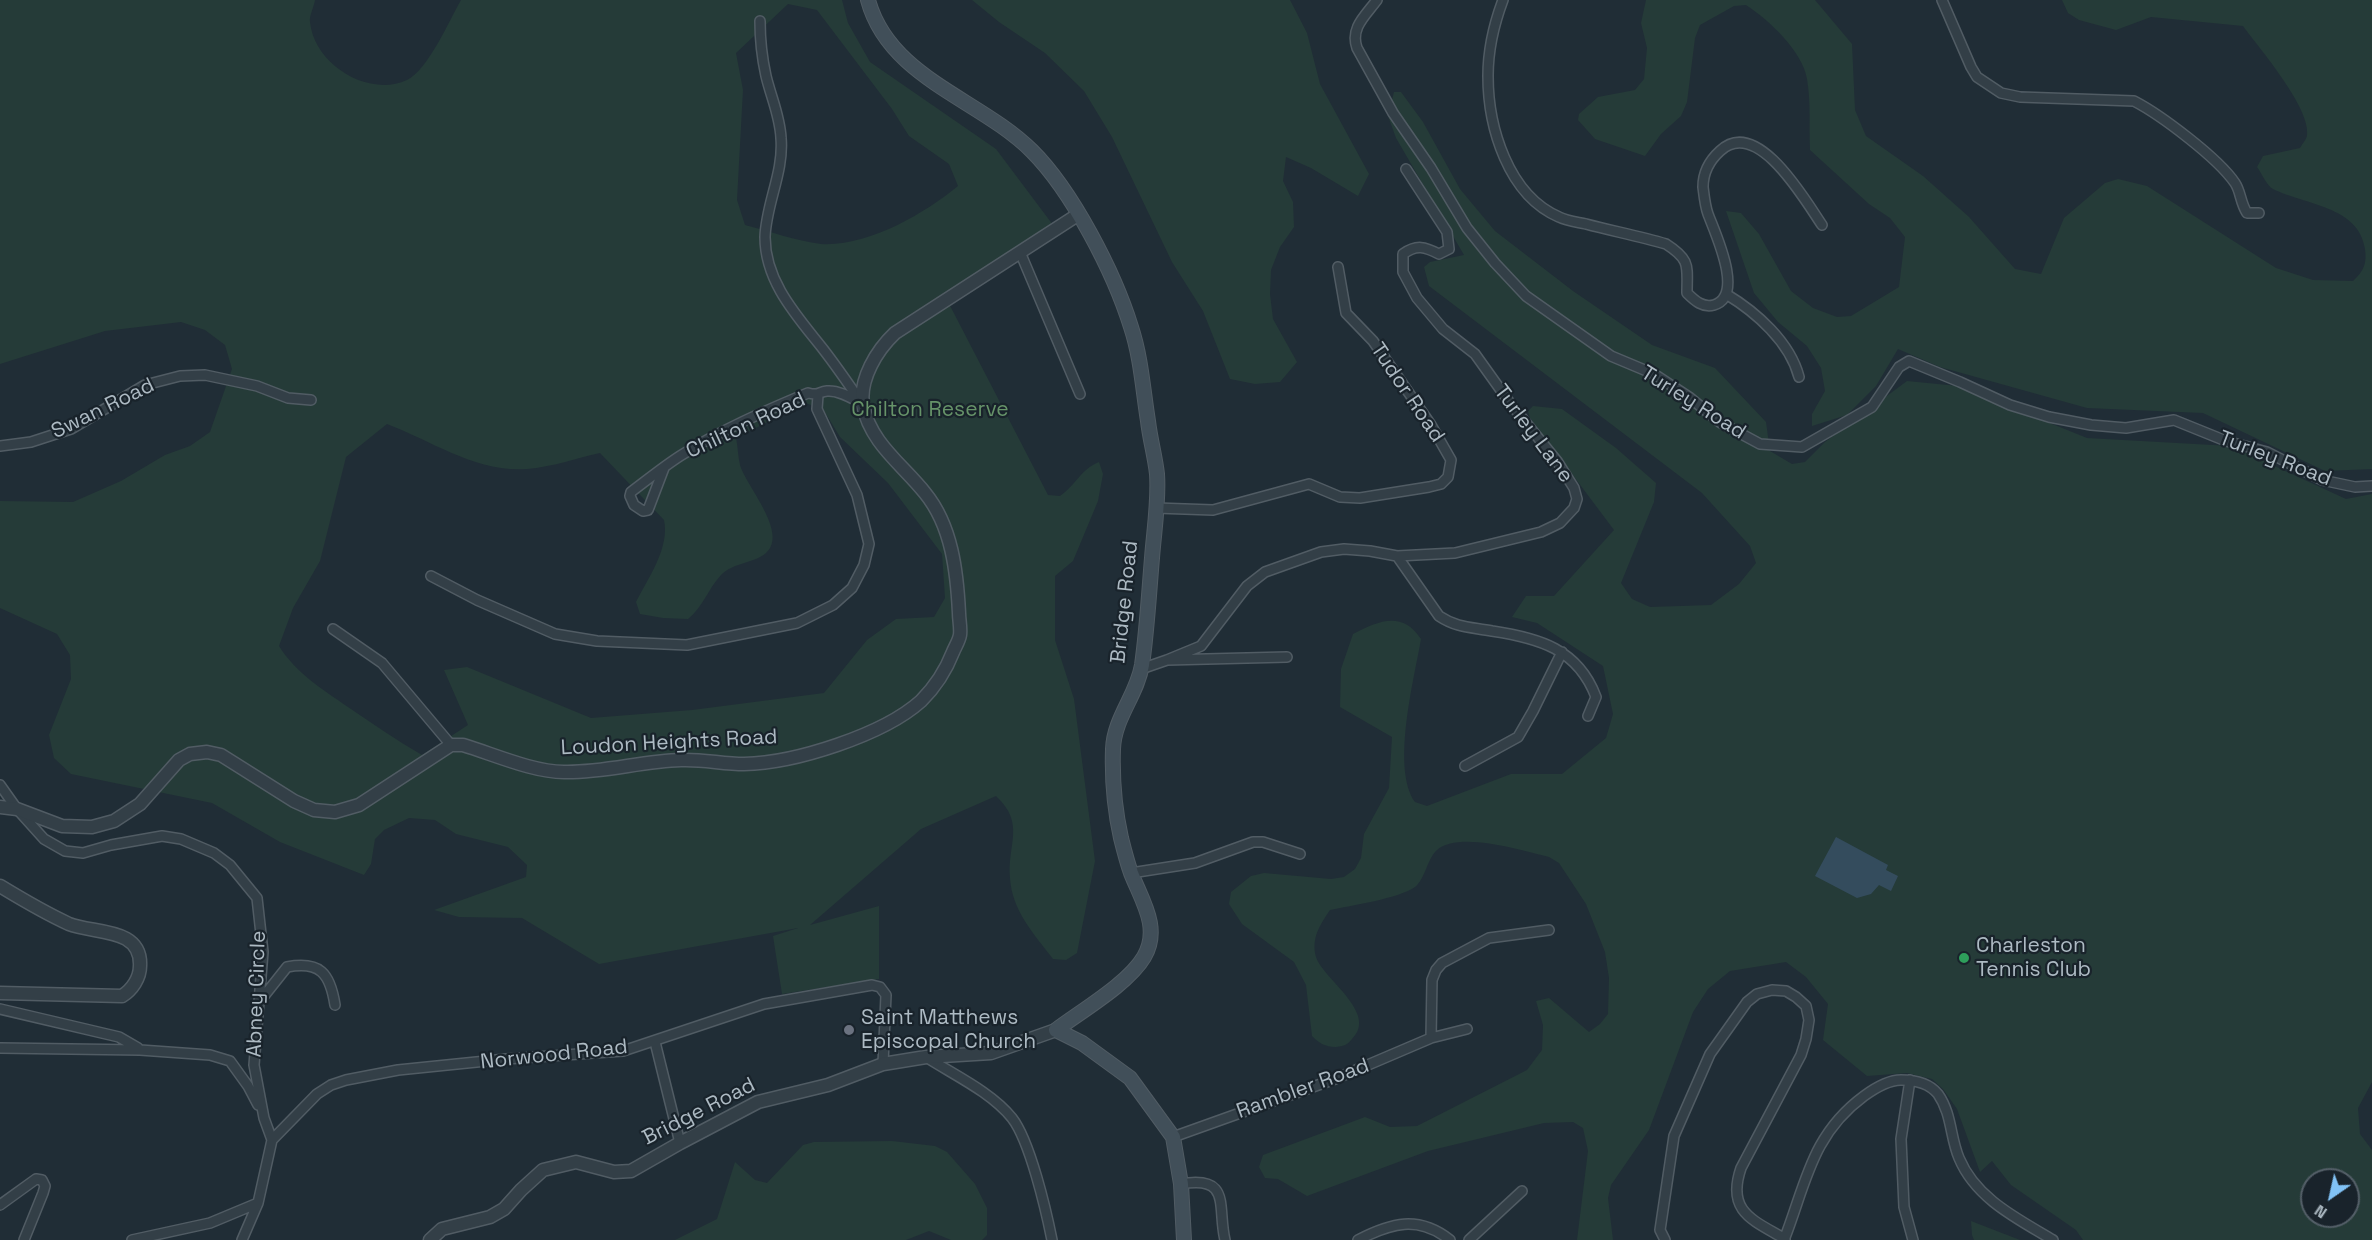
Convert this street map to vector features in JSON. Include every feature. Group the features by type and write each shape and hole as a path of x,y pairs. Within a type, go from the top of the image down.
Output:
{"main road":[{"path":"868,0 871,10 887,37 906,60 922,75 987,115 1023,142 1046,166 1079,214"},
{"name":"Bridge Road","path":"1056,1030 1122,981 1148,949 1152,927 1146,903 1131,873 1121,837 1114,786 1113,749 1115,730 1141,669 1157,476 1132,330 1099,253 1079,214"},
{"path":"1056,1030 1082,1043 1130,1078 1173,1137 1181,1184 1184,1240"}],"street":[{"name":"Turley Road","path":"1377,0 1364,16 1353,38 1393,113 1431,168 1467,228 1495,263 1526,296 1611,356 1654,375 1689,397 1721,423 1760,444 1802,447 1872,407 1899,367 1909,361 2010,405 2049,417 2091,425 2126,428 2174,420 2226,441 2267,452 2322,480 2355,487 2372,486"},
{"path":"1503,0 1496,18 1490,49 1489,86 1496,134 1508,163 1522,186 1535,201 1559,217 1666,244 1681,254 1688,272 1687,293 1696,302 1708,307 1719,304 1726,294 1728,277 1723,255 1707,210 1703,187 1704,174 1710,160 1726,145 1743,144 1759,149 1772,157 1791,179 1822,225"},
{"path":"1942,0 1977,77 2001,93 2020,97 2134,101 2150,109 2223,167 2237,186 2240,203 2247,213 2259,213"},
{"path":"760,21 760,45 781,138 780,161 767,218 766,256 779,289 791,308 863,405"},
{"name":"Turley Lane","path":"1167,660 1201,646 1247,586 1265,572 1321,552 1344,549 1397,556 1455,553 1541,532 1560,523 1574,508 1577,499 1565,473 1475,354 1443,329 1417,298 1403,272 1403,254 1412,248 1427,249 1439,254 1449,249 1447,232 1406,170"},
{"name":"Loudon Heights Road","path":"451,745 463,745 540,769 563,772 682,759 745,764 797,756 842,744 883,727 921,701 945,671 960,636 955,565 947,532 938,512 926,494 873,433 863,405 867,375 886,342 910,323 1079,214"},
{"path":"1020,252 1080,394"},
{"name":"Tudor Road","path":"1156,508 1213,510 1309,484 1340,497 1360,498 1441,484 1448,477 1451,460 1431,425 1373,341 1346,313 1338,267"},
{"path":"1726,294 1742,303 1778,337 1795,361 1799,377"},
{"name":"Swan Road","path":"0,446 31,442 71,429 145,385 180,376 205,375 257,386 288,398 311,400"},
{"name":"Chilton Road","path":"664,468 648,510 643,511 634,505 630,496 631,492 664,468 726,430 808,393 818,395 826,391 847,395 863,405"},
{"path":"431,576 477,600 555,634 597,641 687,645 777,629 804,620 833,605 852,588 864,565 869,544 857,495 817,409 818,395"},
{"path":"1397,556 1439,616 1448,622 1460,627 1516,635 1544,644 1570,657 1591,683 1596,697 1588,716"},
{"path":"0,807 17,809 62,826 92,827 114,821 140,804 179,760 190,754 207,752 221,755 294,801 314,810 335,812 359,805 451,745 382,663 333,629"},
{"path":"1465,766 1518,737 1539,702 1562,652"},
{"path":"1141,669 1167,660 1287,657"},
{"name":"Abney Circle","path":"0,785 17,809 44,839 65,851 83,853 111,845 162,836 181,839 214,853 230,866 257,898 263,951 254,1065 264,1118"},
{"path":"1131,873 1195,863 1253,842 1263,842 1300,854"},
{"path":"0,886 38,910 73,925 125,937 138,948 141,957 137,979 128,992 122,996 0,993"},
{"path":"1431,1038 1432,980 1442,963 1490,938 1549,930"},
{"path":"259,1002 286,967 301,964 326,973 332,987 335,1005"},
{"name":"Norwood Road","path":"272,1140 317,1094 331,1085 346,1080 398,1070 506,1059 623,1051 764,1004 872,985 880,987 886,995 883,1064"},
{"path":"1665,1240 1660,1230 1674,1136 1710,1054 1747,1002 1757,994 1772,990 1786,992 1796,997 1806,1006 1809,1020 1801,1055 1740,1168 1737,1178 1738,1205 1746,1215 1785,1240 1807,1172 1822,1141 1850,1108 1875,1088 1896,1080 1910,1080 1925,1084 1936,1093 1948,1113 1958,1157 1971,1180 2002,1210 2053,1240"},
{"path":"0,1009 119,1037 140,1050"},
{"name":"Rambler Road","path":"1173,1137 1335,1079 1431,1038 1467,1029"},
{"name":"Bridge Road","path":"430,1240 442,1229 490,1217 504,1209 520,1190 543,1170 576,1162 614,1173 631,1171 758,1102 828,1086 883,1064 926,1057 991,1053 1056,1030"},
{"path":"655,1042 680,1143"},
{"name":"Abney Circle","path":"0,1048 140,1050 210,1055 230,1061 248,1086 272,1140"},
{"path":"926,1057 992,1099 1013,1119 1044,1201 1052,1240"},
{"path":"1910,1080 1902,1139 1904,1207 1913,1240"},
{"path":"242,1240 258,1203 272,1140"},
{"path":"0,1205 36,1179 42,1180 45,1186 43,1193 24,1240"},
{"path":"1181,1184 1203,1182 1218,1191 1223,1204 1221,1225 1225,1240"},
{"path":"1469,1240 1522,1191"},
{"path":"132,1240 210,1222 258,1203"},
{"path":"1358,1240 1378,1230 1401,1223 1422,1225 1450,1240"}],"green space":[{"name":"Chilton Reserve","path":"0,0 315,0 310,22 321,51 332,64 360,81 392,84 407,80 423,66 461,0 842,0 848,23 870,62 996,149 1053,225 945,296 1048,495 1060,496 1087,469 1099,462 1103,474 1098,501 1073,561 1055,576 1055,640 1074,699 1095,861 1077,953 1066,960 1053,959 1019,912 1010,878 1013,825 1005,806 996,796 921,829 810,925 879,906 879,979 782,994 773,936 798,928 599,964 522,918 459,917 434,910 526,877 527,865 508,847 456,834 435,820 409,818 384,830 375,839 371,864 364,875 280,842 212,803 71,774 54,758 49,735 71,679 70,655 57,634 0,608 0,501 73,502 121,481 165,455 190,446 210,432 232,369 225,345 205,330 181,322 105,331 0,364","holes":["788,4 817,10 892,109 909,136 949,164 958,186 929,207 894,227 839,244 812,243 745,225 737,200 743,90 736,53","805,403 823,409 840,437 888,483 942,554 945,598 934,617 896,619 867,640 824,693 692,710 591,718 467,667 444,670 468,725 422,755 319,687 293,664 279,646 293,608 320,561 346,457 387,424 473,461 508,469 546,466 600,453 664,520 665,531 661,552 636,602 640,614 688,619 698,609 721,575 732,568 761,557 772,544 772,534 764,509 740,465 736,438"]},
{"path":"972,0 1290,0 1307,33 1320,84 1369,174 1358,196 1311,168 1286,157 1283,181 1293,202 1294,227 1280,247 1271,270 1270,294 1273,319 1297,362 1280,382 1255,384 1230,379 1203,311 1172,262 1112,137 1084,91 1045,53 999,22"},
{"path":"1646,0 1815,0 1852,44 1855,110 1866,136 1923,176 1969,217 2015,269 2041,274 2064,218 2105,183 2118,179 2147,186 2276,268 2313,280 2353,281 2364,266 2366,254 2361,235 2353,224 2342,215 2329,209 2273,189 2257,167 2263,156 2300,148 2307,136 2306,124 2283,79 2243,26 2151,17 2116,30 2079,20 2068,13 2062,0 2372,0 2372,469 2325,471 2203,413 2087,408 1940,367 1898,349 1876,386 1847,415 1812,426 1812,414 1825,391 1821,368 1807,346 1778,322 1754,293 1726,211 1741,213 1759,234 1791,291 1813,308 1837,317 1851,316 1899,287 1905,237 1890,218 1869,204 1810,150 1809,97 1804,69 1784,38 1765,19 1746,5 1734,6 1700,25 1695,38 1687,102 1681,116 1661,134 1645,156 1595,139 1578,120 1579,114 1598,97 1635,90 1644,79 1647,48 1641,23"},
{"path":"1394,92 1401,92 1423,122 1460,189 1495,231 1573,291 1652,345 1715,368 1766,422 1770,451 1792,464 1805,462 1825,442 1907,381 1958,386 2087,438 2231,446 2346,499 2372,494 2372,1082 2358,1108 2360,1134 2372,1150 2372,1240 2083,1240 2076,1230 2011,1185 1992,1161 1980,1172 1957,1109 1943,1089 1932,1079 1907,1073 1867,1076 1823,1040 1828,1004 1806,977 1786,962 1730,971 1708,989 1693,1012 1649,1130 1611,1185 1608,1198 1613,1240 1577,1240 1588,1151 1583,1128 1573,1122 1544,1123 1428,1151 1307,1196 1278,1179 1265,1178 1259,1167 1263,1155 1365,1117 1390,1127 1417,1126 1527,1070 1542,1050 1543,1025 1536,1001 1549,998 1589,1032 1608,1014 1609,978 1605,952 1586,904 1559,863 1549,857 1474,842 1446,845 1436,851 1418,884 1408,891 1387,898 1330,910 1316,938 1316,957 1347,996 1359,1018 1358,1029 1352,1039 1339,1047 1320,1043 1312,1036 1306,985 1294,962 1242,924 1229,904 1231,892 1251,876 1264,873 1331,879 1344,877 1355,869 1361,858 1364,834 1389,788 1392,737 1340,707 1341,669 1353,634 1372,625 1398,621 1414,630 1421,639 1406,723 1405,746 1408,787 1415,802 1427,806 1511,774 1562,774 1606,738 1613,714 1603,666 1537,623 1512,617 1526,596 1554,596 1614,530 1530,418 1528,411 1533,406 1562,409 1616,448 1656,483 1654,502 1621,583 1632,599 1650,607 1711,605 1739,584 1756,563 1750,546 1702,493 1429,286 1424,267 1430,262 1464,255 1396,138 1388,116"},
{"path":"892,1141 935,1146 947,1152 975,1184 987,1208 987,1235 982,1240 951,1240 929,1231 906,1240 675,1240 717,1219 735,1162 755,1180 767,1183 803,1145 814,1142"},
{"path":"1971,1221 2020,1240 1974,1240"}],"water":[{"path":"1836,837 1888,865 1886,870 1898,876 1891,891 1879,885 1871,894 1857,898 1815,876"}],"place":[{"name":"Charleston Tennis Club","path":"1964,958"},
{"name":"Saint Matthews Episcopal Church","path":"849,1030"}]}
